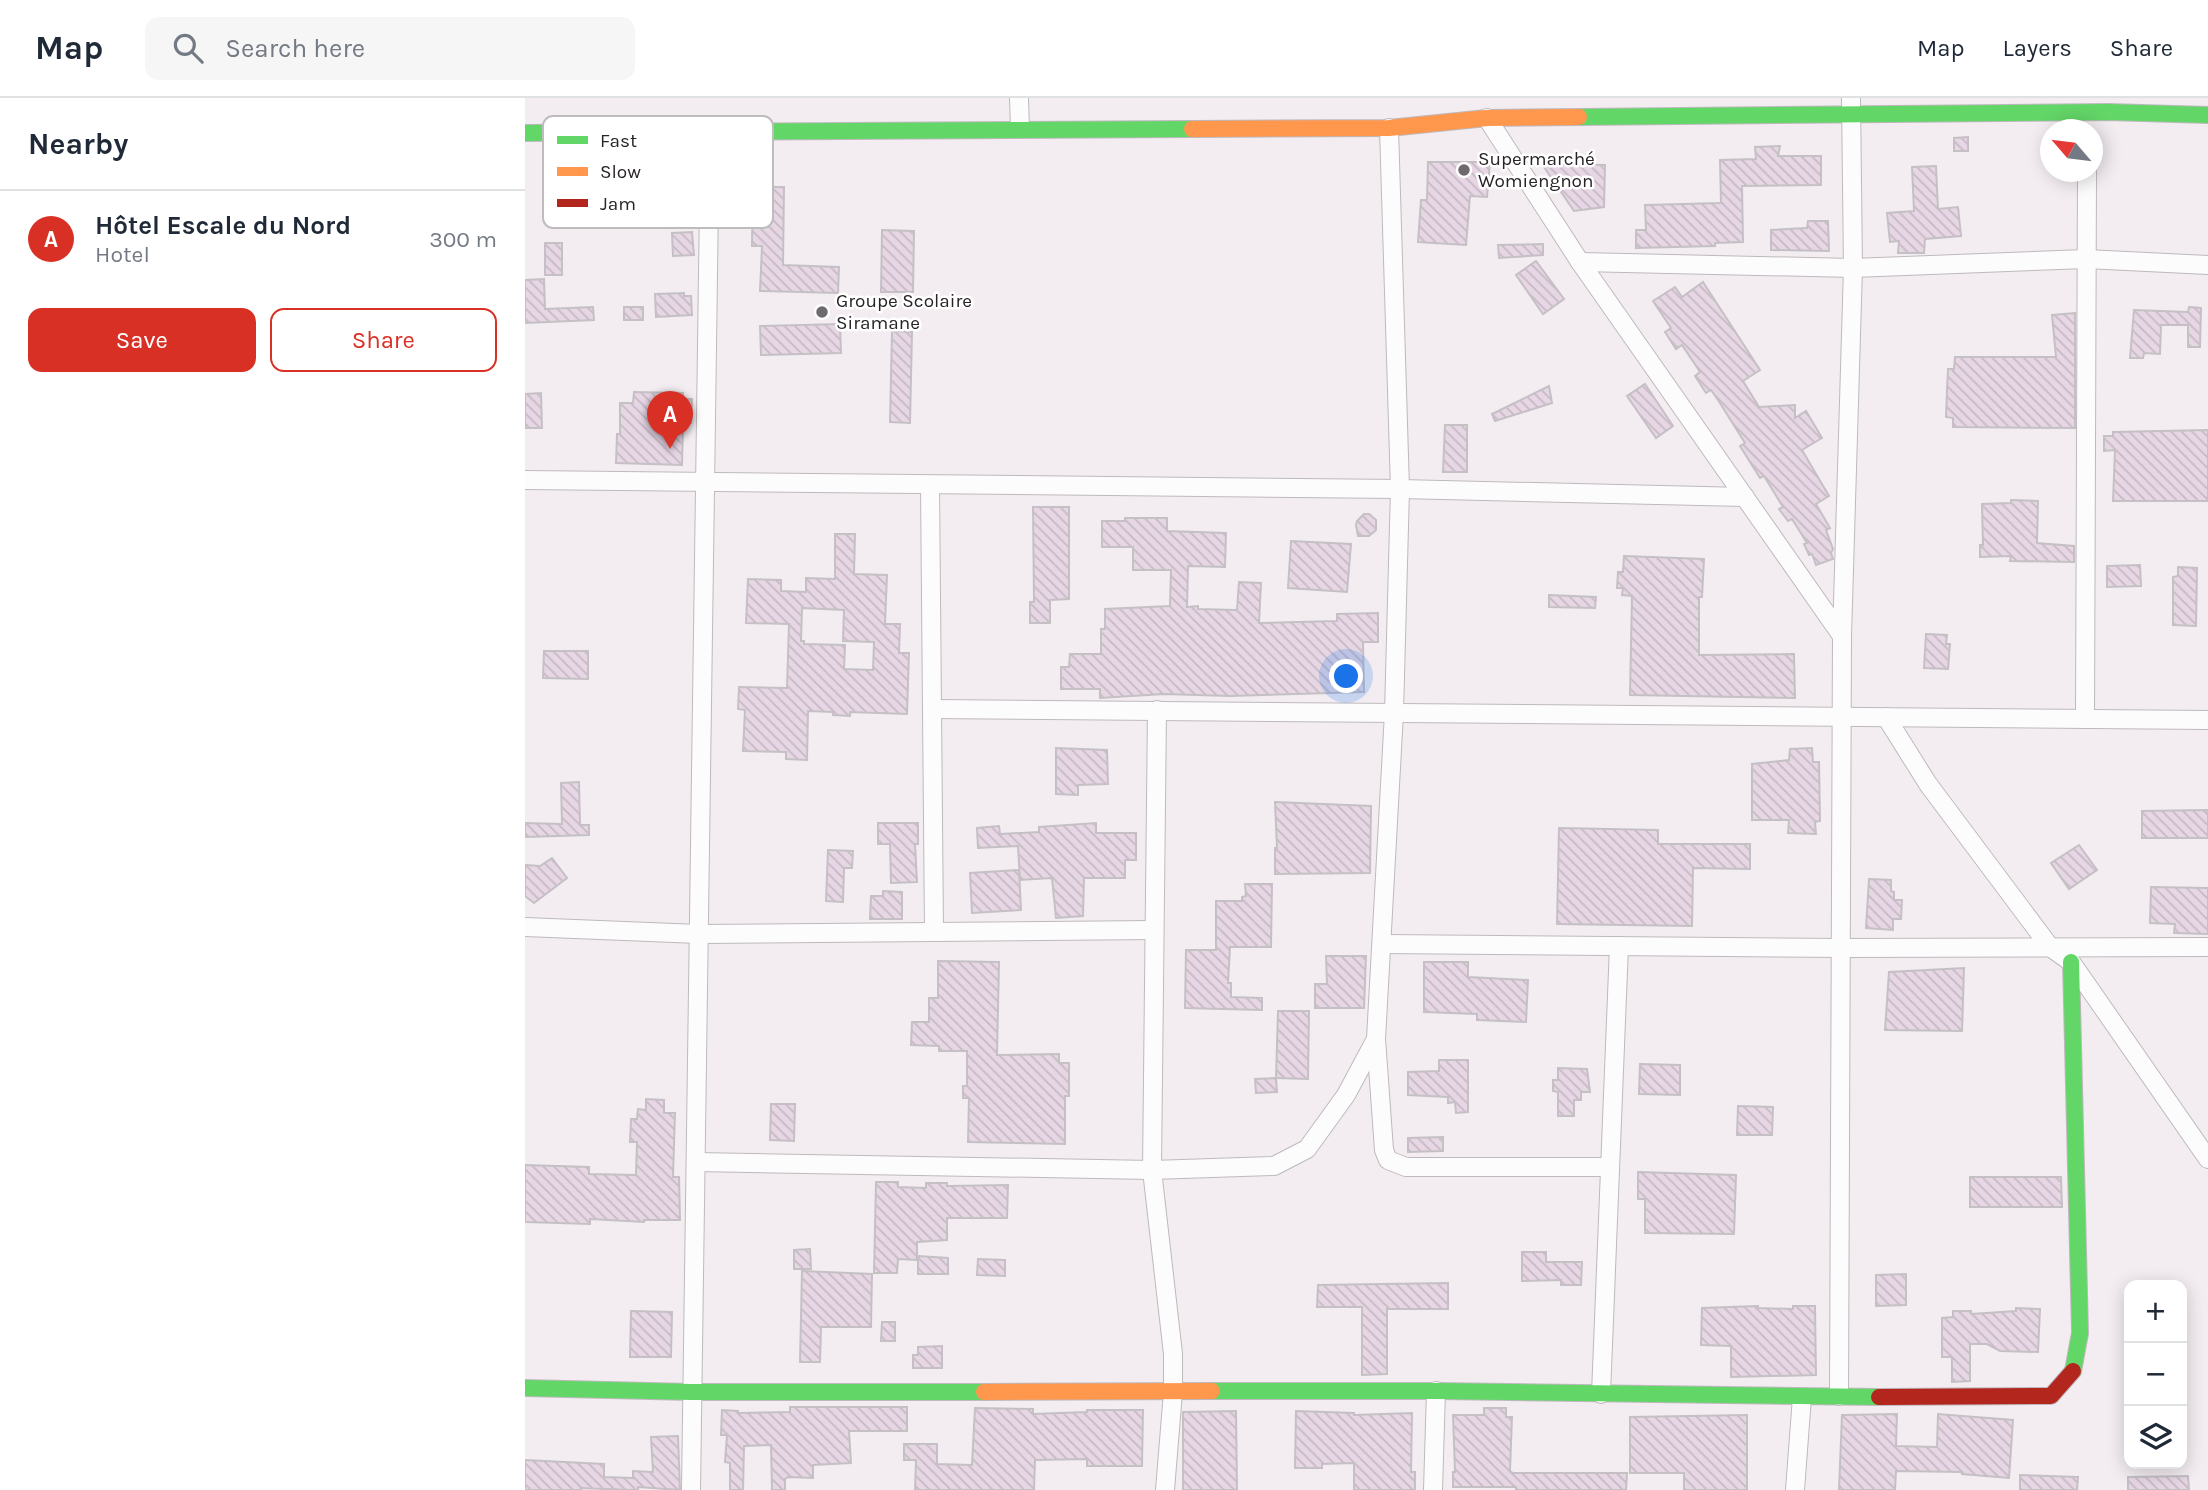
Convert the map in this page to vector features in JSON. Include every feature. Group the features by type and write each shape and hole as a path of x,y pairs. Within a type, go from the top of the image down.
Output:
{"street":[{"path":"1019,98 1020,129"},
{"path":"1478,98 1487,118 1580,262 1842,636"},
{"path":"773,131 1389,128 1487,118 1851,107 2053,119"},
{"path":"1839,1396 1841,718 1853,268 1851,107"},
{"path":"2103,120 2208,115"},
{"path":"1389,128 1400,489 1394,713 1376,1040 1384,1150 1388,1160 1406,1167 1610,1167"},
{"path":"525,133 543,133"},
{"path":"2085,719 2087,182"},
{"path":"691,1490 709,228"},
{"path":"1580,262 1853,268 2086,260 2208,265"},
{"path":"525,480 1400,489 1745,497"},
{"path":"930,485 934,932"},
{"path":"932,709 2208,720"},
{"path":"1157,710 1152,1170 1173,1354 1173,1392 1165,1490"},
{"path":"1886,718 1928,784 2050,947 2071,962 2208,1159"},
{"path":"525,927 699,934 1154,930"},
{"path":"1382,944 1841,948 2208,947"},
{"path":"1601,1394 1619,946"},
{"path":"525,1388 691,1392 1436,1391 1801,1398 2051,1396 2073,1373 2080,1333 2071,962"},
{"path":"696,1162 1152,1170 1274,1166 1307,1149 1346,1095 1376,1040"},
{"path":"1433,1490 1436,1391"},
{"path":"1795,1490 1801,1398"}],"building":[{"path":"1968,137 1968,151 1954,151 1954,138"},
{"path":"1780,146 1778,156 1821,156 1821,185 1742,186 1743,242 1715,243 1715,246 1636,248 1636,230 1646,230 1645,205 1721,203 1720,160 1756,159 1755,147"},
{"path":"1428,162 1490,162 1487,197 1470,196 1466,245 1418,242 1421,200 1427,200"},
{"path":"1542,164 1605,165 1604,207 1574,211"},
{"path":"1936,166 1938,209 1958,207 1961,236 1925,239 1924,253 1898,253 1899,241 1890,242 1887,213 1914,211 1912,167"},
{"path":"773,187 784,187 783,265 839,267 838,293 760,291 762,246 752,246 752,228 773,228"},
{"path":"1808,221 1828,221 1829,251 1771,250 1771,230 1807,228"},
{"path":"882,230 914,231 913,292 881,292"},
{"path":"692,232 694,255 673,256 672,233"},
{"path":"545,243 562,243 562,275 545,275"},
{"path":"1543,244 1543,255 1499,258 1498,245"},
{"path":"1536,261 1564,299 1543,314 1516,275"},
{"path":"544,279 545,309 593,307 594,320 525,323 525,280"},
{"path":"1703,282 1760,370 1743,381 1759,407 1795,405 1795,418 1806,411 1822,438 1802,450 1829,496 1816,504 1830,528 1826,530 1833,549 1833,559 1816,565 1804,544 1807,543 1792,519 1788,521 1779,509 1783,507 1764,476 1760,478 1740,446 1745,443 1718,400 1711,390 1706,393 1695,376 1700,372 1682,345 1676,349 1665,332 1671,328 1653,301 1675,287 1682,297"},
{"path":"684,293 684,296 691,296 692,315 656,317 655,294"},
{"path":"624,307 643,307 643,320 624,320"},
{"path":"2189,307 2201,308 2200,347 2188,347 2188,325 2161,325 2160,354 2144,353 2143,358 2130,358 2134,310 2188,312"},
{"path":"2075,313 2075,428 1953,427 1953,418 1946,417 1948,369 1954,369 1955,357 2056,357 2052,315"},
{"path":"840,324 841,353 761,355 760,326"},
{"path":"892,331 912,332 910,423 890,422"},
{"path":"1645,384 1673,426 1656,438 1627,396"},
{"path":"1549,386 1552,403 1495,421 1492,414"},
{"path":"634,392 683,393 683,399 692,399 691,423 683,423 682,465 616,463 620,403 633,403"},
{"path":"541,393 542,428 525,428 525,394"},
{"path":"1445,425 1467,425 1467,472 1443,472"},
{"path":"2208,430 2208,501 2113,501 2115,450 2104,451 2104,436 2113,436 2113,432"},
{"path":"2011,500 2038,501 2037,543 2074,546 2074,562 2010,561 2011,556 1980,557 1980,545 1983,545 1982,504 2011,503"},
{"path":"1033,507 1069,507 1069,599 1050,600 1050,623 1030,623 1030,602 1034,602"},
{"path":"1364,514 1369,514 1376,520 1376,530 1369,536 1358,536 1357,521"},
{"path":"1125,518 1167,518 1167,531 1226,533 1225,567 1188,566 1187,607 1237,610 1239,582 1261,583 1259,623 1337,621 1337,614 1378,613 1378,642 1363,642 1364,692 1230,696 1164,694 1100,698 1100,689 1061,689 1061,667 1069,667 1070,654 1101,654 1101,629 1105,629 1105,609 1170,606 1171,570 1133,570 1133,547 1102,547 1102,521 1125,521"},
{"path":"835,534 855,534 854,574 887,575 885,624 900,624 899,653 909,653 907,714 850,712 850,716 808,711 807,760 786,759 786,752 743,751 745,710 738,709 739,687 787,688 789,624 746,623 748,579 781,580 781,591 806,592 806,578 835,579","holes":["802,608 844,610 843,641 874,642 873,670 844,669 845,645 804,644 804,641 801,641"]},
{"path":"1291,541 1351,544 1347,592 1288,588"},
{"path":"1624,556 1704,559 1702,597 1699,597 1699,655 1794,654 1795,698 1630,695 1632,596 1622,595 1623,588 1617,588 1618,572 1623,572"},
{"path":"2140,565 2141,586 2107,587 2107,566"},
{"path":"2178,567 2197,568 2196,626 2173,625 2173,577 2178,576"},
{"path":"1549,595 1596,597 1595,608 1549,607"},
{"path":"1926,634 1947,635 1946,644 1950,644 1948,669 1924,668"},
{"path":"544,651 588,651 588,679 543,678"},
{"path":"1056,748 1107,750 1108,784 1078,785 1078,795 1056,794"},
{"path":"1812,748 1813,762 1819,762 1820,821 1815,822 1816,834 1788,833 1789,820 1752,820 1752,764 1789,760 1790,749"},
{"path":"579,782 580,825 589,825 589,835 525,837 525,823 562,824 561,783"},
{"path":"1275,802 1371,806 1370,873 1275,874"},
{"path":"2208,810 2208,838 2142,838 2142,811"},
{"path":"878,823 918,823 918,844 915,844 917,882 891,883 890,844 878,844"},
{"path":"1096,823 1096,833 1136,833 1136,860 1125,860 1125,878 1084,878 1083,916 1056,918 1052,878 1020,880 1018,846 978,848 977,828 999,826 1000,834 1039,832 1039,827"},
{"path":"1559,828 1658,830 1658,844 1750,844 1750,869 1693,868 1692,926 1557,924"},
{"path":"2079,845 2097,870 2069,889 2051,863"},
{"path":"828,850 853,851 852,868 844,868 843,902 826,901"},
{"path":"552,858 567,878 534,903 525,896 525,865 540,866"},
{"path":"1019,870 1021,910 972,913 970,873"},
{"path":"1869,879 1891,880 1894,900 1902,900 1901,919 1893,919 1893,930 1866,928"},
{"path":"1245,884 1272,884 1271,947 1230,947 1228,983 1231,983 1231,997 1262,998 1262,1010 1185,1008 1186,950 1216,950 1216,901 1242,901 1242,897 1246,896"},
{"path":"2151,887 2208,888 2208,934 2174,933 2175,924 2150,923"},
{"path":"883,891 902,892 902,919 870,919 871,896 883,896"},
{"path":"1326,956 1366,956 1364,1008 1315,1008 1315,984 1327,984"},
{"path":"938,961 999,962 997,1055 1059,1054 1059,1063 1069,1063 1069,1096 1065,1096 1065,1144 968,1142 969,1098 963,1098 963,1086 967,1086 967,1051 939,1051 939,1046 911,1045 912,1022 929,1022 929,998 938,998"},
{"path":"1424,962 1468,962 1468,977 1528,980 1526,1022 1477,1020 1477,1014 1424,1012"},
{"path":"1964,968 1962,1031 1885,1030 1889,972"},
{"path":"1278,1011 1309,1011 1308,1079 1276,1078"},
{"path":"1439,1060 1468,1060 1468,1112 1456,1113 1455,1102 1448,1103 1448,1097 1408,1095 1408,1072 1439,1071"},
{"path":"1640,1064 1680,1065 1680,1095 1639,1094"},
{"path":"1558,1068 1587,1069 1590,1092 1581,1092 1581,1100 1574,1100 1574,1116 1558,1116 1558,1092 1553,1091 1553,1080 1558,1080"},
{"path":"1276,1078 1277,1092 1256,1093 1255,1079"},
{"path":"646,1099 664,1100 664,1113 675,1113 673,1177 679,1177 680,1220 644,1222 590,1219 590,1224 525,1222 525,1165 589,1167 589,1174 636,1175 637,1142 630,1142 631,1119 637,1119 638,1109 646,1110"},
{"path":"771,1104 795,1104 794,1141 770,1140"},
{"path":"1738,1106 1773,1107 1772,1135 1737,1135"},
{"path":"1443,1137 1443,1151 1408,1152 1408,1138"},
{"path":"1638,1172 1736,1175 1734,1234 1645,1233 1645,1199 1638,1199"},
{"path":"1970,1177 2061,1177 2062,1207 1970,1207"},
{"path":"876,1182 898,1182 898,1187 926,1188 926,1183 947,1183 947,1186 1008,1185 1007,1218 947,1218 947,1240 917,1242 917,1260 898,1259 897,1273 874,1273"},
{"path":"810,1249 811,1269 794,1269 794,1250"},
{"path":"1522,1252 1546,1252 1546,1262 1582,1262 1581,1285 1561,1285 1561,1280 1522,1281"},
{"path":"918,1256 948,1258 948,1274 918,1274"},
{"path":"978,1259 1005,1260 1005,1276 977,1275"},
{"path":"802,1271 872,1274 871,1327 821,1327 820,1362 800,1362"},
{"path":"1906,1274 1906,1305 1876,1306 1876,1275"},
{"path":"1448,1283 1448,1309 1387,1309 1387,1374 1362,1375 1362,1307 1317,1307 1318,1285"},
{"path":"1758,1306 1793,1309 1793,1306 1815,1306 1816,1375 1731,1377 1731,1346 1701,1345 1702,1308"},
{"path":"2016,1308 2040,1309 2038,1352 2000,1351 1987,1344 1970,1344 1970,1381 1952,1382 1952,1357 1942,1357 1942,1318 1953,1317 1953,1311 1971,1311 1971,1314 2016,1311"},
{"path":"631,1311 672,1312 671,1357 630,1357"},
{"path":"882,1322 895,1322 895,1341 881,1341"},
{"path":"942,1346 942,1368 913,1368 913,1355 918,1355 918,1347"},
{"path":"790,1407 907,1407 907,1431 849,1431 851,1463 813,1465 813,1478 788,1477 785,1479 785,1490 772,1490 771,1445 744,1446 743,1490 730,1490 730,1463 725,1462 727,1435 721,1435 722,1410 738,1413 790,1412"},
{"path":"975,1408 1033,1409 1033,1414 1143,1410 1142,1466 1087,1466 1087,1459 1035,1460 1034,1490 915,1490 916,1460 904,1460 904,1444 937,1444 937,1464 972,1465"},
{"path":"1484,1408 1506,1408 1506,1417 1512,1417 1510,1471 1513,1473 1627,1473 1626,1490 1453,1487 1453,1415 1484,1415"},
{"path":"1236,1411 1237,1490 1183,1490 1183,1412"},
{"path":"1296,1411 1354,1415 1412,1413 1411,1472 1415,1472 1415,1490 1354,1490 1354,1463 1322,1464 1322,1468 1295,1468"},
{"path":"1897,1414 1896,1446 1937,1447 1938,1414 2013,1420 2009,1478 1962,1472 1896,1471 1895,1490 1839,1490 1842,1415"},
{"path":"1747,1415 1747,1490 1684,1490 1684,1473 1630,1473 1630,1417"},
{"path":"678,1436 680,1490 638,1487 638,1490 525,1490 525,1460 604,1464 604,1477 633,1478 633,1471 653,1472 651,1437"},
{"path":"2020,1475 2078,1477 2077,1490 2020,1490"},
{"path":"2188,1476 2189,1490 2128,1490 2128,1477"}],"traffic: fast":[{"path":"1579,117 2108,112 2208,115"},
{"path":"773,132 1192,129"},
{"path":"525,133 543,133"},
{"path":"2071,962 2080,1333 2073,1371"},
{"path":"525,1388 691,1392 984,1392"},
{"path":"1212,1391 1879,1397"}],"traffic: slow":[{"path":"1192,129 1389,128 1487,118 1579,117"},
{"path":"984,1392 1212,1391"}],"traffic: jam":[{"path":"1879,1397 2051,1396 2073,1371"}],"place":[{"name":"Supermarché Womiengnon","path":"1464,170"},
{"name":"Groupe Scolaire Siramane","path":"822,312"},
{"name":"Hôtel Escale du Nord","path":"670,449"}]}
